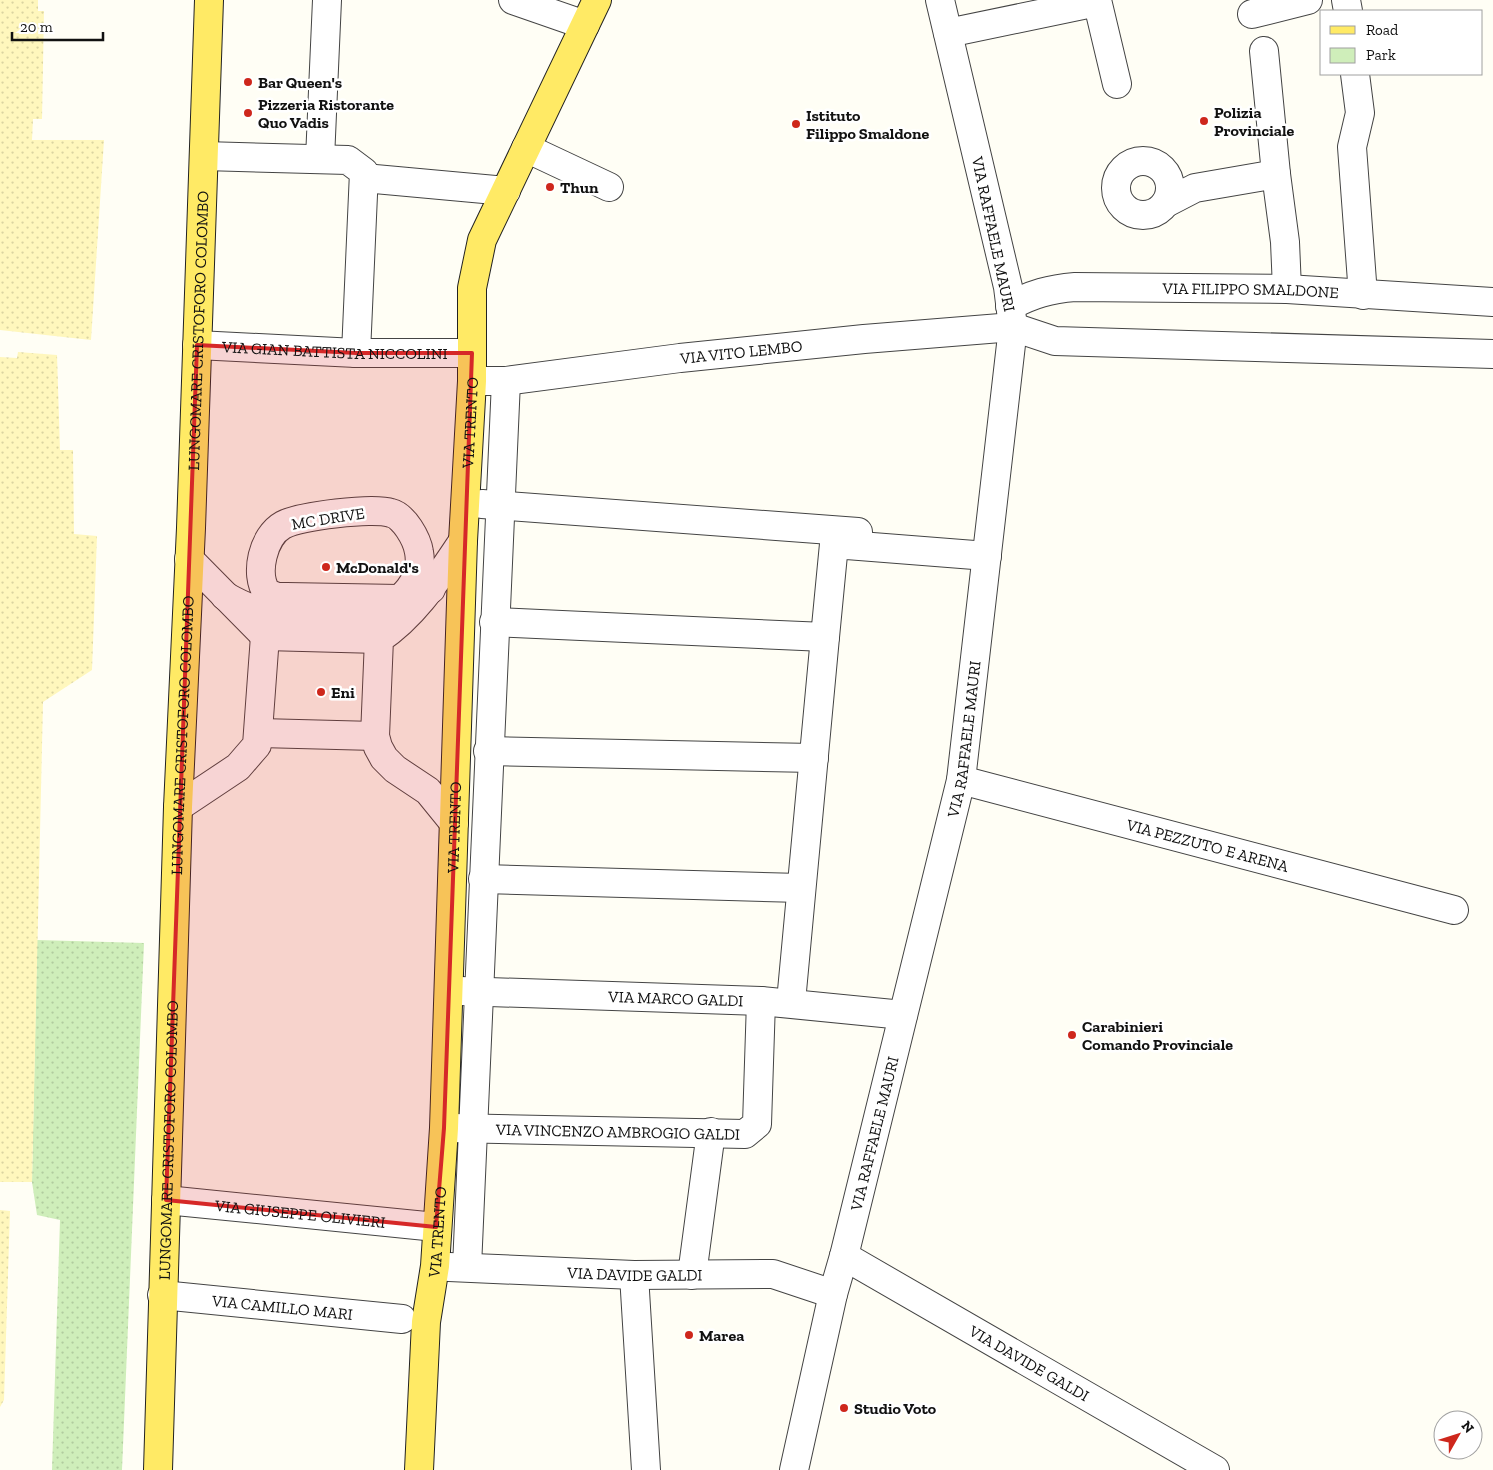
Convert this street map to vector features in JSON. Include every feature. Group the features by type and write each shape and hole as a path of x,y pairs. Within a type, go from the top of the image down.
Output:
{"main road":[{"name":"LUNGOMARE CRISTOFORO COLOMBO","path":"158,1470 178,807 209,0"},
{"name":"VIA TRENTO","path":"418,1470 426,1322 435,1266 436,1227 444,1128 463,540 472,381 472,288 482,240 597,0"}],"street":[{"path":"320,159 327,0"},
{"path":"513,0 585,24"},
{"name":"VIA RAFFAELE MAURI","path":"794,1470 833,1294 961,780 988,549 1012,317 1008,287 940,0"},
{"path":"1252,14 1308,0"},
{"path":"948,33 1097,1 1117,84"},
{"path":"1264,52 1285,242 1287,289"},
{"path":"1355,75 1360,113 1352,147 1363,295"},
{"path":"526,148 609,186"},
{"path":"204,156 348,160 364,172 356,353"},
{"path":"1166,203 1195,188 1276,174"},
{"path":"364,178 506,191"},
{"name":"VIA FILIPPO SMALDONE","path":"1012,317 1030,295 1052,289 1075,287 1287,289 1493,302"},
{"path":"1012,317 1055,341 1493,354"},
{"name":"VIA VITO LEMBO","path":"472,381 506,381 680,358 864,339 1012,317"},
{"name":"VIA GIAN BATTISTA NICCOLINI","path":"197,345 356,353 472,353"},
{"name":"VIA TRENTO","path":"467,1267 471,1128 506,381"},
{"path":"465,503 988,549"},
{"name":"MC DRIVE","path":"355,511 393,513 403,522 416,541 425,580 413,599 399,600 276,597 263,587 261,576 266,545 282,526 288,523 355,511"},
{"path":"189,559 265,636 379,639 405,618 425,580 463,540"},
{"path":"792,991 834,544 988,549"},
{"path":"425,580 448,602 460,635 494,629 825,637"},
{"name":"MC DRIVE","path":"226,596 252,609 319,613 367,614 377,612 399,600"},
{"path":"178,807 238,767 254,751 260,733 265,636"},
{"path":"379,639 375,736 384,758 395,769 428,791 454,823"},
{"path":"260,733 375,736"},
{"path":"457,758 488,755 814,758"},
{"name":"VIA PEZZUTO E ARENA","path":"961,780 1454,910"},
{"path":"453,868 483,874 801,888"},
{"path":"478,983 792,991 905,1006"},
{"name":"VIA MARCO GALDI","path":"448,991 478,983 761,1001 905,1006"},
{"name":"VIA VINCENZO AMBROGIO GALDI","path":"444,1128 745,1134 757,1124 761,1001"},
{"path":"692,1275 711,1132"},
{"name":"VIA GIUSEPPE OLIVIERI","path":"166,1200 436,1227"},
{"name":"VIA DAVIDE GALDI","path":"844,1256 1214,1470"},
{"name":"VIA DAVIDE GALDI","path":"435,1266 634,1275 773,1274 833,1294"},
{"path":"634,1275 646,1470"},
{"name":"VIA CAMILLO MARI","path":"162,1295 402,1320"}],"highlighted area":[{"path":"197,345 356,353 472,353 444,1128 436,1227 166,1200"}],"green space":[{"path":"37,940 144,943 122,1470 52,1470 60,1220 37,1215 32,1182"}],"sand":[{"path":"0,0 38,0 38,11 44,11 42,119 33,119 32,140 104,140 91,340 0,330"},
{"path":"18,352 57,355 60,450 73,450 74,534 97,536 92,670 43,702 32,1182 0,1182 0,357 17,358"},
{"path":"0,1210 10,1211 4,1400 0,1407"}],"place":[{"name":"Bar Queen's","path":"248,82"},
{"name":"Pizzeria Ristorante Quo Vadis","path":"248,113"},
{"name":"Polizia Provinciale","path":"1204,121"},
{"name":"Istituto Filippo Smaldone","path":"796,124"},
{"name":"Thun","path":"550,187"},
{"name":"McDonald's","path":"326,567"},
{"name":"Eni","path":"321,692"},
{"name":"Carabinieri Comando Provinciale","path":"1072,1035"},
{"name":"Marea","path":"689,1335"},
{"name":"Studio Voto","path":"844,1408"}]}
